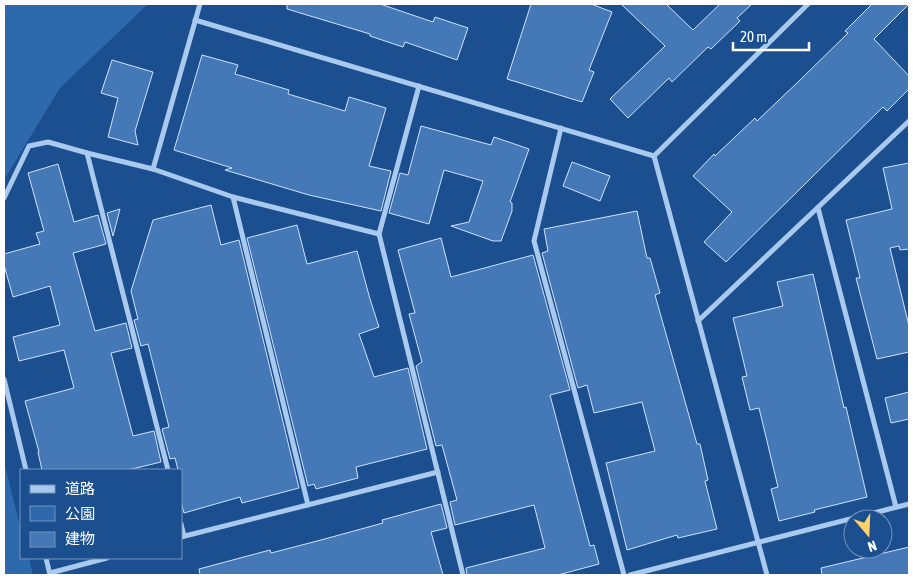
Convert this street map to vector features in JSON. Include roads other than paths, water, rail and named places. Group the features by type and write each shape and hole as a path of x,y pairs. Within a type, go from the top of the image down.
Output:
{"street":[{"path":"153,170 200,4"},
{"path":"654,156 808,4"},
{"path":"195,20 654,156"},
{"path":"419,86 380,234 463,575"},
{"path":"698,321 909,121"},
{"path":"561,128 534,242 624,575"},
{"path":"4,198 30,146 48,142 153,170 233,197 380,234"},
{"path":"87,153 168,469"},
{"path":"654,156 767,575"},
{"path":"233,197 308,505"},
{"path":"818,208 896,507"},
{"path":"4,379 26,469"},
{"path":"183,537 438,472"},
{"path":"630,575 909,504"},
{"path":"46,559 50,574 103,559"}]}
